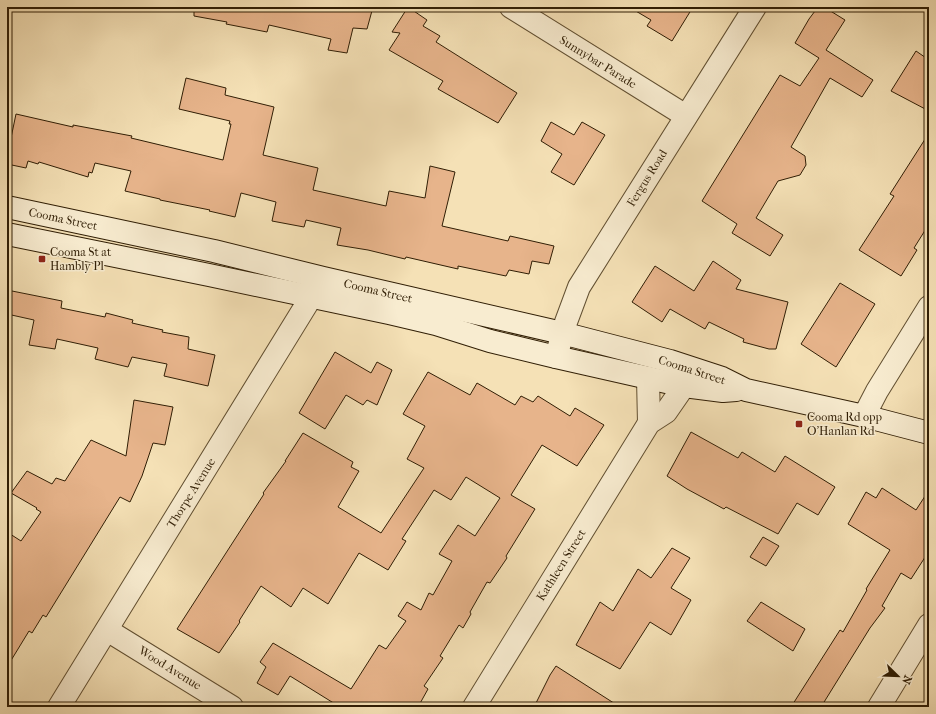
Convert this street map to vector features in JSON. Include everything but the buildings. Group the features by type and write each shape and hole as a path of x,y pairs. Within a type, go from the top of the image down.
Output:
{"street":[{"name":"Sunnybar Parade","path":"511,7 686,116"},
{"name":"Fergus Road","path":"556,357 562,333 579,287 755,7"},
{"name":"Cooma Street","path":"7,207 214,251 323,278 562,333 670,361 722,378 746,390 864,416 929,433"},
{"name":"Cooma Street","path":"7,234 209,274 311,298 436,324 490,341 684,386 723,391 746,390"},
{"name":"Thorpe Avenue","path":"59,707 323,278"},
{"path":"864,416 877,391 929,308"},
{"path":"648,378 649,423"},
{"name":"Kathleen Street","path":"474,707 649,423 666,412 684,386"},
{"path":"880,707 929,625"},
{"name":"Wood Avenue","path":"107,630 232,707"}],"place":[{"name":"Cooma St at Hambly Pl","path":"42,259"},
{"name":"Cooma Rd opp O'Hanlan Rd","path":"799,424"}]}
